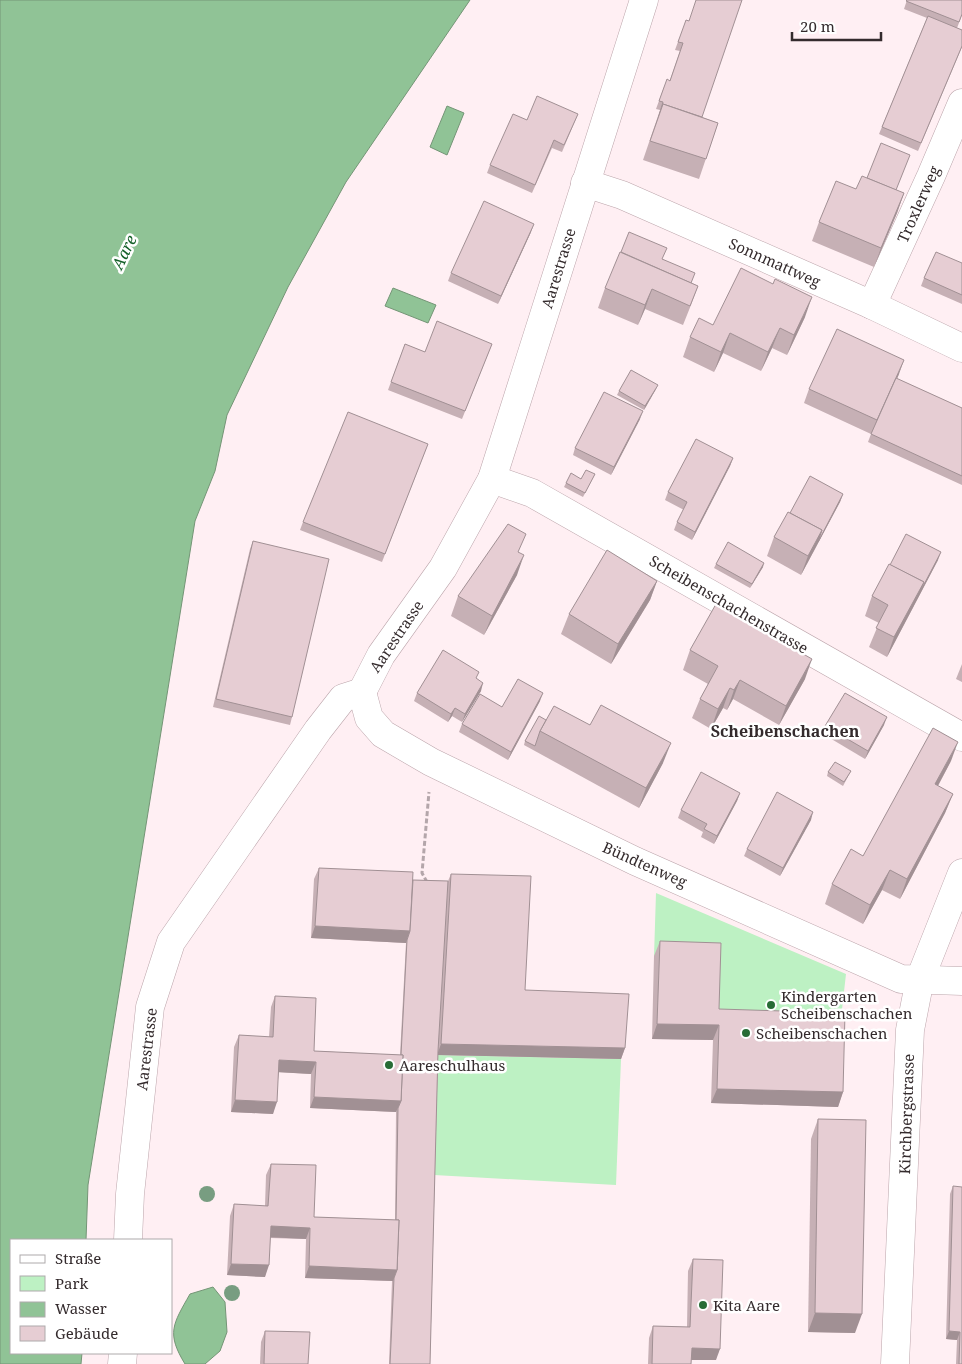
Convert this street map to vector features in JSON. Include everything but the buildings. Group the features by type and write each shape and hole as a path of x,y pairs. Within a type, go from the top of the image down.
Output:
{"street":[{"name":"Aarestrasse","path":"128,1239 130,1194 150,1007 171,942 318,730 343,698 362,692 381,655 443,568 492,479 644,0"},
{"name":"Troxlerweg","path":"872,305 962,103"},
{"name":"Sonnmattweg","path":"585,183 622,195 872,305 962,348"},
{"name":"Scheibenschachenstrasse","path":"492,479 532,493 962,737"},
{"name":"Bündtenweg","path":"362,692 369,718 383,734 431,762 635,861 901,979 962,981"},
{"name":"Kirchbergstrasse","path":"895,1364 910,1030 920,979 962,873"}],"path":[{"path":"427,883 422,873 431,762"}],"green space":[{"path":"656,893 846,974 840,1027 714,1024 716,958 654,956"},
{"path":"437,1055 621,1059 616,1185 434,1175"}],"water":[{"name":"Aare","path":"0,0 470,0 346,182 288,287 227,415 215,471 195,521 88,1185 86,1239 10,1239 10,1354 82,1354 81,1364 0,1364"},
{"path":"447,106 464,113 447,155 430,147"},
{"path":"393,288 436,305 428,323 385,306"},
{"path":"213,1287 225,1302 227,1332 220,1351 205,1364 185,1364 175,1344 174,1329 176,1321 190,1294"}],"place":[{"name":"Kindergarten Scheibenschachen","path":"771,1005"},
{"name":"Scheibenschachen","path":"746,1033"},
{"name":"Aareschulhaus","path":"389,1065"},
{"name":"Kita Aare","path":"703,1305"}],"district":[{"name":"Scheibenschachen","path":"785,731"}]}
